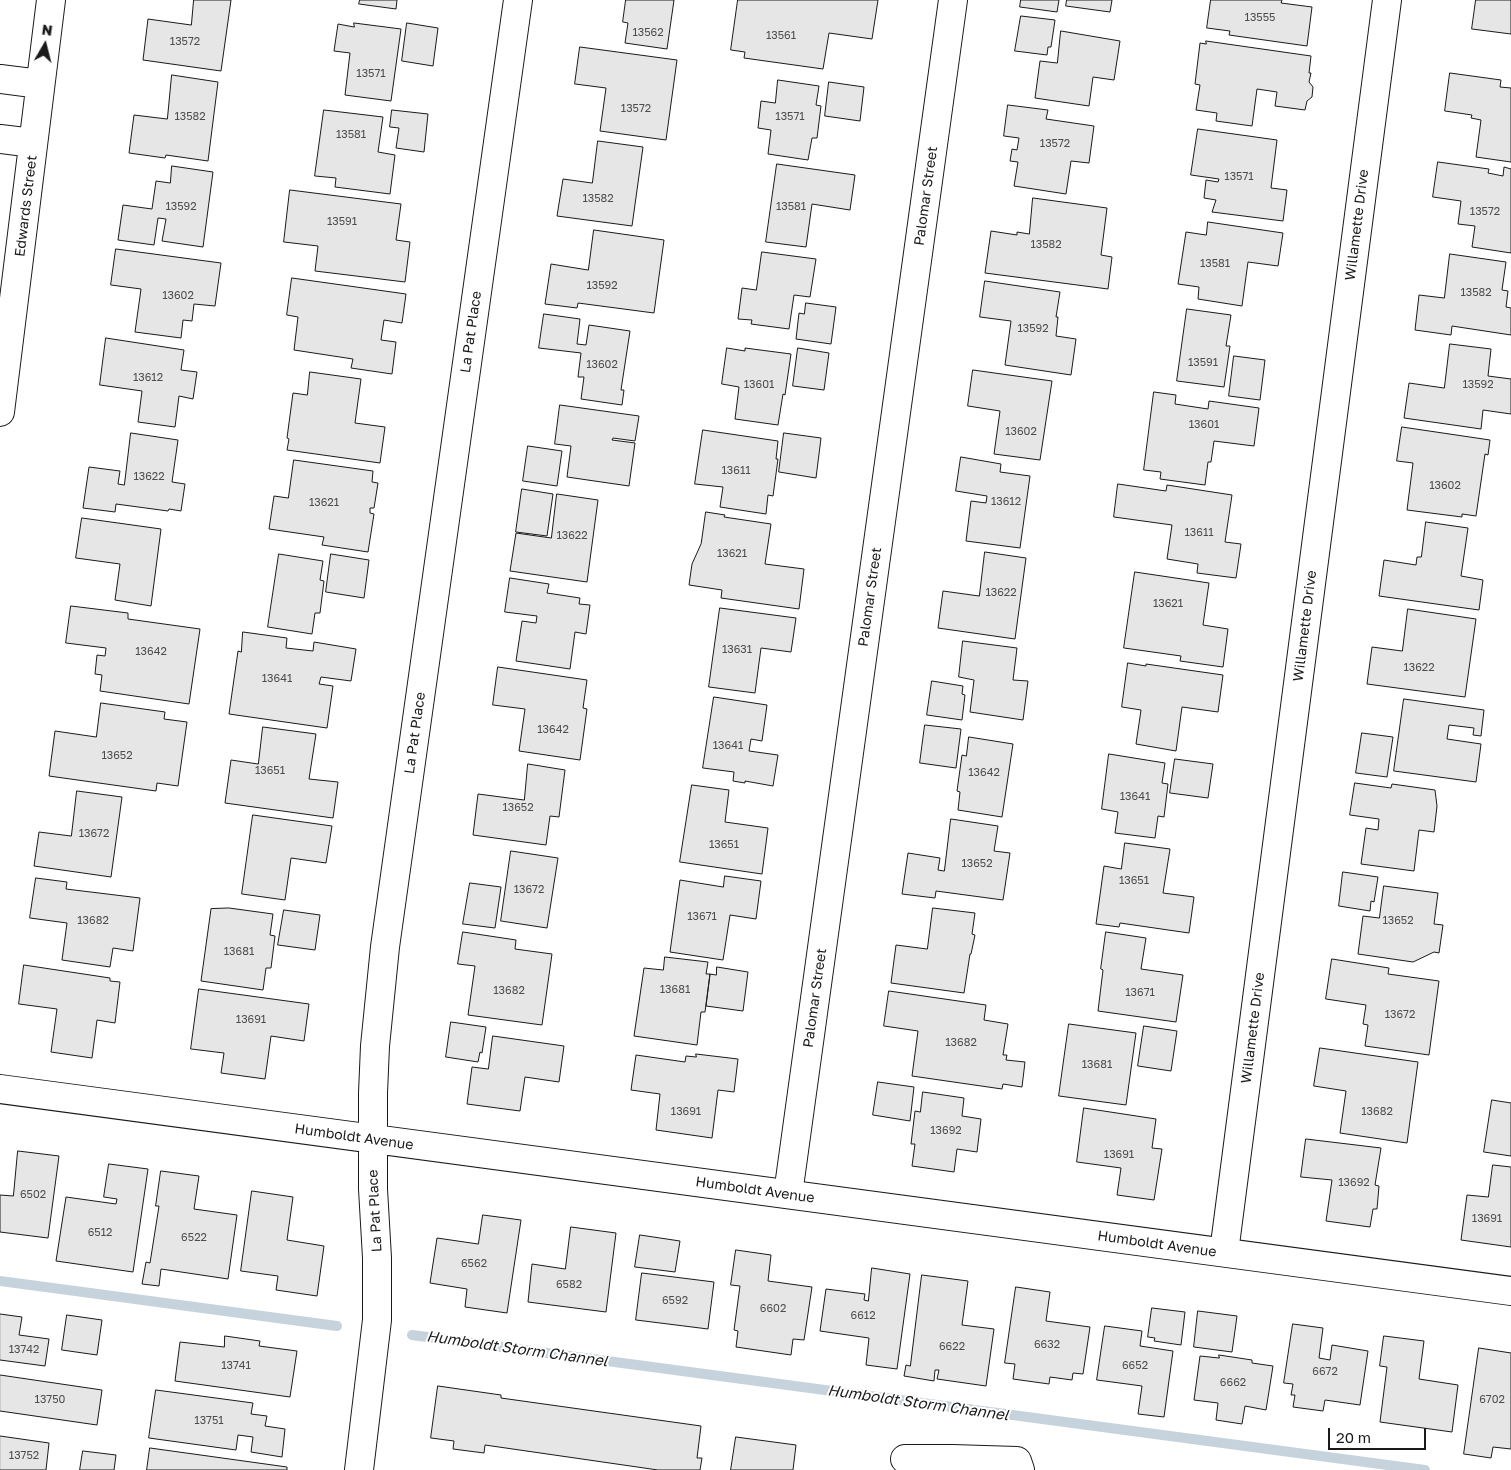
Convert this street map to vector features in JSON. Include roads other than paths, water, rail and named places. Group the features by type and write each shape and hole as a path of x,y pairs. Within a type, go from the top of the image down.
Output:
{"street":[{"name":"Edwards Street","path":"0,412 51,0"},
{"name":"La Pat Place","path":"359,1470 376,1332 377,1258 373,1189 375,1046 385,947 518,0"},
{"name":"Palomar Street","path":"788,1194 953,0"},
{"name":"Willamette Drive","path":"1224,1252 1386,0"},
{"path":"0,79 40,84"},
{"path":"0,139 33,143"},
{"name":"Humboldt Avenue","path":"0,1089 1511,1291"},
{"path":"905,1459 1017,1461 1020,1470"}],"waterway":[{"path":"0,1281 337,1326"},
{"name":"Humboldt Storm Channel","path":"412,1335 1425,1470"}]}
